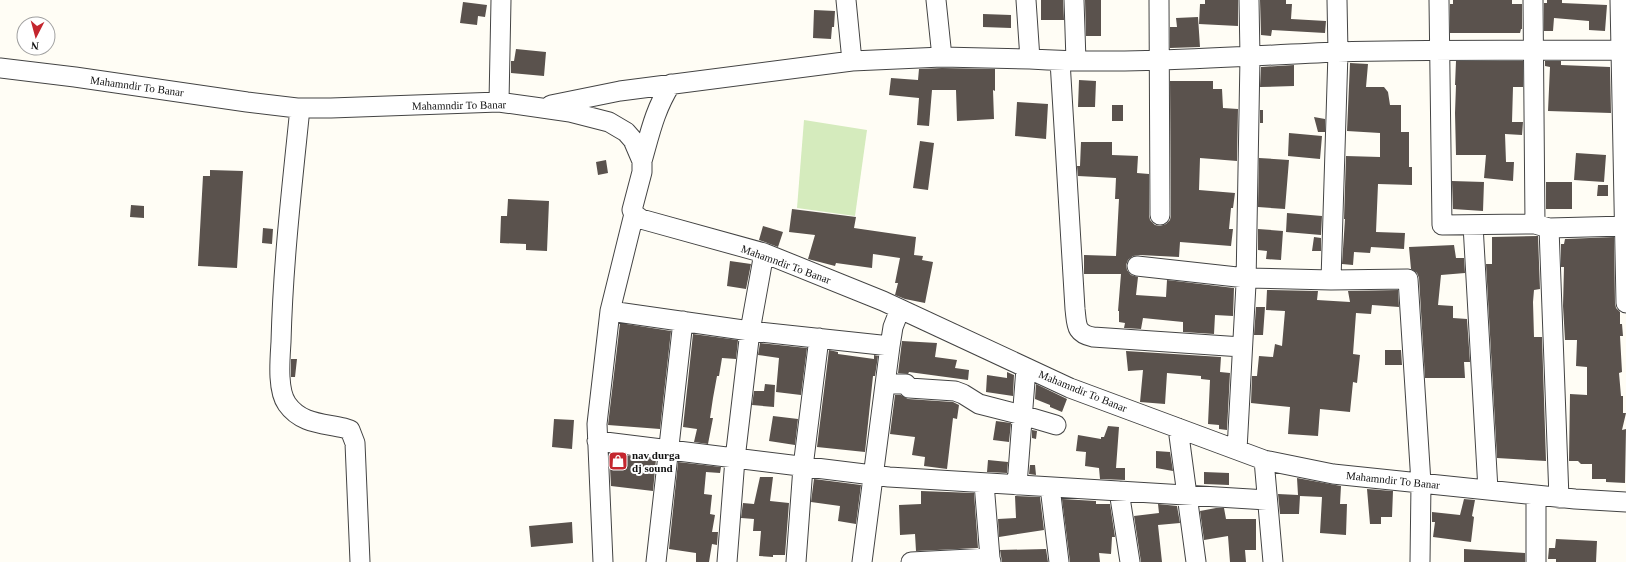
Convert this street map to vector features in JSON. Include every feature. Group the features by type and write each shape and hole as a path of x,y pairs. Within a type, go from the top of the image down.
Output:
{"street":[{"path":"499,102 501,0"},
{"path":"846,0 852,61"},
{"path":"936,0 942,57"},
{"path":"1026,0 1030,59"},
{"path":"1074,0 1068,61 1075,309 1078,329 1084,335 1093,337 1242,347"},
{"path":"1159,0 1160,215"},
{"path":"1237,450 1246,278 1250,57 1249,0"},
{"path":"1331,280 1338,52 1337,0"},
{"path":"1439,0 1442,225 1625,226"},
{"path":"1533,0 1542,226 1559,498"},
{"path":"1620,0 1623,50 1626,303"},
{"path":"538,108 620,91 852,61 942,57 1068,61 1160,60 1338,52 1623,50"},
{"name":"Mahamndir To Banar","path":"0,68 300,108 499,102 570,112 609,122 626,132 633,140 642,161"},
{"path":"603,562 597,424 610,311 634,214 632,210 633,204 642,172 642,161 654,116 662,98 671,84"},
{"path":"300,108 282,300 280,372 283,396 286,404 306,420 350,430 353,436 357,471 360,562"},
{"name":"Mahamndir To Banar","path":"634,214 641,219 764,253 900,309 1070,388 1264,460 1333,474 1559,498 1626,502"},
{"path":"1473,225 1488,490"},
{"path":"727,562 735,459 750,331 764,253"},
{"path":"1137,266 1246,278 1331,280 1408,278 1421,483 1420,562"},
{"path":"862,562 890,346 893,327 900,309"},
{"path":"610,311 750,331 890,346"},
{"path":"656,562 683,321"},
{"path":"796,562 803,467 819,338"},
{"path":"1017,485 1026,368"},
{"path":"885,384 906,384 908,388 955,391 979,404 1056,425"},
{"path":"1178,428 1196,562"},
{"path":"597,441 872,476 1268,500"},
{"path":"1264,460 1273,562"},
{"path":"912,562 991,560 984,483"},
{"path":"1050,487 1059,562"},
{"path":"1119,491 1130,562"},
{"path":"1536,495 1536,562"}],"green space":[{"path":"804,120 867,130 855,216 797,208"}],"building":[{"path":"1041,0 1063,0 1064,20 1041,20"},
{"path":"1085,0 1101,0 1101,36 1086,36"},
{"path":"1205,0 1238,0 1238,26 1199,24 1200,4 1205,4"},
{"path":"1260,0 1286,0 1286,4 1292,4 1291,19 1326,21 1325,33 1272,30 1271,36 1261,35"},
{"path":"1453,0 1512,0 1512,4 1522,4 1522,29 1520,33 1450,33 1450,4 1453,4"},
{"path":"1547,0 1562,0 1562,3 1607,5 1605,31 1589,30 1589,21 1554,18 1553,31 1544,31 1544,3 1547,3"},
{"path":"463,2 487,5 485,17 478,16 477,25 460,23"},
{"path":"814,10 835,11 834,27 832,27 831,39 813,38"},
{"path":"983,14 1011,15 1011,28 983,27"},
{"path":"1198,17 1200,47 1170,48 1170,27 1177,27 1176,18"},
{"path":"516,49 546,52 544,76 511,73 511,61 514,61"},
{"path":"1456,61 1523,61 1523,87 1513,87 1512,122 1523,122 1522,135 1505,134 1506,162 1514,162 1513,181 1484,178 1486,155 1456,155"},
{"path":"1545,61 1561,61 1561,65 1610,67 1611,113 1548,111 1550,67 1545,66"},
{"path":"1350,63 1368,64 1366,87 1384,87 1388,92 1390,105 1401,105 1401,132 1409,132 1409,167 1412,167 1412,185 1378,184 1376,232 1405,233 1404,249 1371,247 1370,253 1354,252 1353,265 1342,264 1345,219 1346,156 1380,157 1380,133 1347,131"},
{"path":"1294,65 1294,86 1260,87 1261,67"},
{"path":"919,69 995,69 995,91 993,90 994,119 957,121 956,90 932,90 929,126 917,125 919,98 889,95 891,78 918,80"},
{"path":"1079,80 1096,81 1095,107 1078,107"},
{"path":"1170,81 1213,81 1213,89 1222,89 1223,108 1238,109 1237,161 1200,158 1199,190 1235,193 1233,208 1231,208 1229,229 1233,229 1231,246 1180,242 1179,257 1133,256 1128,260 1126,265 1127,270 1131,275 1138,277 1136,295 1166,297 1167,280 1234,288 1233,316 1215,315 1214,334 1183,332 1183,322 1143,318 1141,329 1124,328 1125,323 1119,322 1118,311 1121,274 1084,274 1084,255 1116,256 1119,199 1115,199 1116,178 1078,176 1077,166 1080,166 1081,142 1112,142 1112,155 1138,156 1137,173 1149,174 1150,220 1155,225 1160,226 1166,224 1170,220"},
{"path":"1017,102 1048,104 1046,139 1015,136"},
{"path":"1112,105 1123,105 1123,121 1112,121"},
{"path":"1260,110 1263,110 1263,123 1260,123"},
{"path":"1314,117 1325,119 1325,132 1318,132"},
{"path":"1289,133 1322,136 1320,159 1288,156"},
{"path":"920,141 934,143 928,190 913,188"},
{"path":"1576,153 1606,155 1604,182 1574,180"},
{"path":"1259,158 1289,160 1285,209 1258,207"},
{"path":"606,160 608,173 598,175 596,162"},
{"path":"210,170 243,171 237,268 198,266 203,176 210,176"},
{"path":"1452,181 1484,182 1483,211 1453,209"},
{"path":"1546,182 1572,182 1572,209 1546,209"},
{"path":"1598,185 1608,185 1608,196 1597,196"},
{"path":"508,199 549,201 547,251 526,250 526,244 500,243 501,216 507,216"},
{"path":"131,205 144,206 144,218 130,217"},
{"path":"792,209 856,217 854,228 916,237 914,255 923,256 922,260 933,262 925,303 905,299 895,295 898,283 895,283 900,258 873,254 872,268 836,263 835,266 808,259 815,235 789,232"},
{"path":"1287,213 1322,216 1321,235 1286,232"},
{"path":"763,226 783,232 778,247 759,240"},
{"path":"263,228 273,229 272,244 262,243"},
{"path":"1258,229 1283,231 1281,260 1266,259 1267,251 1258,250"},
{"path":"1538,236 1540,289 1534,290 1534,337 1542,337 1546,461 1497,458 1486,264 1492,264 1492,237"},
{"path":"1314,237 1321,238 1321,251 1312,251"},
{"path":"1614,237 1615,303 1616,308 1620,312 1620,324 1622,324 1623,336 1620,336 1622,372 1619,373 1621,396 1623,396 1623,413 1626,413 1622,430 1626,429 1625,483 1606,482 1606,479 1592,479 1592,464 1581,464 1578,461 1569,461 1570,394 1587,395 1587,367 1576,366 1577,340 1565,340 1563,306 1564,267 1561,267 1561,244 1564,244 1565,239"},
{"path":"1454,245 1456,258 1464,258 1465,273 1441,275 1438,305 1453,306 1453,318 1467,319 1470,362 1464,362 1465,378 1425,378 1419,278 1417,273 1411,269 1409,247"},
{"path":"730,261 751,264 746,289 727,286"},
{"path":"1267,290 1318,291 1317,300 1350,302 1348,291 1398,290 1399,307 1372,305 1371,314 1356,313 1353,354 1360,355 1357,383 1353,382 1350,412 1320,409 1318,436 1288,434 1290,407 1251,403 1252,376 1257,376 1259,356 1273,357 1275,344 1282,346 1285,311 1266,310"},
{"path":"1256,307 1265,307 1263,335 1254,335"},
{"path":"620,323 671,331 660,429 608,425"},
{"path":"693,334 738,340 736,359 722,358 713,398 710,418 713,418 708,444 694,442 697,429 683,427"},
{"path":"902,341 937,343 935,357 957,360 955,368 969,370 968,380 909,372 908,374 898,373"},
{"path":"760,343 807,348 801,395 776,392 779,358 758,355"},
{"path":"829,350 838,352 838,354 874,359 874,355 878,356 875,376 873,376 865,452 817,447"},
{"path":"1385,350 1401,350 1402,365 1385,365"},
{"path":"1126,351 1221,357 1220,372 1230,373 1227,430 1219,429 1219,425 1208,424 1210,380 1201,379 1201,376 1167,373 1165,404 1140,402 1143,370 1128,371"},
{"path":"291,359 297,359 295,377 291,377"},
{"path":"1007,372 1014,375 1013,396 986,392 987,375 1007,378"},
{"path":"765,384 775,385 774,407 752,405 754,391 764,391"},
{"path":"1036,384 1067,399 1062,412 1035,399"},
{"path":"895,395 901,395 908,399 953,402 959,405 957,419 953,418 947,469 924,466 925,457 912,455 915,437 890,434"},
{"path":"773,416 798,419 795,445 769,441"},
{"path":"554,419 574,420 572,449 552,447"},
{"path":"996,421 1011,423 1009,442 993,440"},
{"path":"1108,426 1119,427 1116,468 1125,468 1125,480 1100,479 1099,468 1085,466 1086,452 1076,451 1078,435 1101,439 1101,437 1104,437"},
{"path":"1032,430 1037,431 1036,439 1032,438"},
{"path":"1156,451 1170,452 1173,471 1156,468"},
{"path":"611,454 656,459 653,491 611,486"},
{"path":"988,460 1008,462 1007,473 987,472"},
{"path":"678,462 721,467 720,473 706,472 704,494 712,495 710,514 715,515 712,532 718,532 717,545 712,544 709,562 696,562 696,553 669,549"},
{"path":"1030,465 1035,465 1036,475 1029,474"},
{"path":"1204,472 1229,473 1229,485 1204,484"},
{"path":"760,477 773,477 770,501 789,503 785,555 773,555 773,557 759,556 761,531 753,531 754,519 741,518 743,503 754,504"},
{"path":"1297,478 1341,486 1340,504 1347,504 1346,535 1320,533 1322,497 1300,496 1299,514 1280,514 1278,494 1298,495"},
{"path":"814,479 861,485 856,524 838,521 840,506 811,502"},
{"path":"1367,489 1393,491 1392,517 1381,517 1381,524 1370,524"},
{"path":"921,491 974,493 978,548 916,551 915,534 900,535 899,505 921,504"},
{"path":"1015,496 1040,497 1044,530 999,537 998,519 1016,518"},
{"path":"1062,499 1096,501 1096,504 1110,504 1115,537 1112,537 1111,554 1099,553 1100,562 1070,562"},
{"path":"1464,499 1475,500 1472,516 1474,517 1471,542 1433,537 1435,522 1432,522 1432,512 1460,515"},
{"path":"1158,504 1177,506 1180,523 1158,525 1162,562 1141,562 1134,516 1159,513"},
{"path":"1224,508 1226,519 1256,519 1256,550 1245,550 1246,562 1230,562 1228,536 1204,540 1200,511"},
{"path":"572,522 573,543 531,547 529,526"},
{"path":"1556,539 1597,541 1596,562 1556,562 1556,559 1548,559 1549,548 1555,548"},
{"path":"1046,549 1048,562 1002,562 1000,550"},
{"path":"1464,549 1525,553 1525,562 1464,562"}],"place":[{"name":"nav durga dj sound","path":"618,461"}]}
